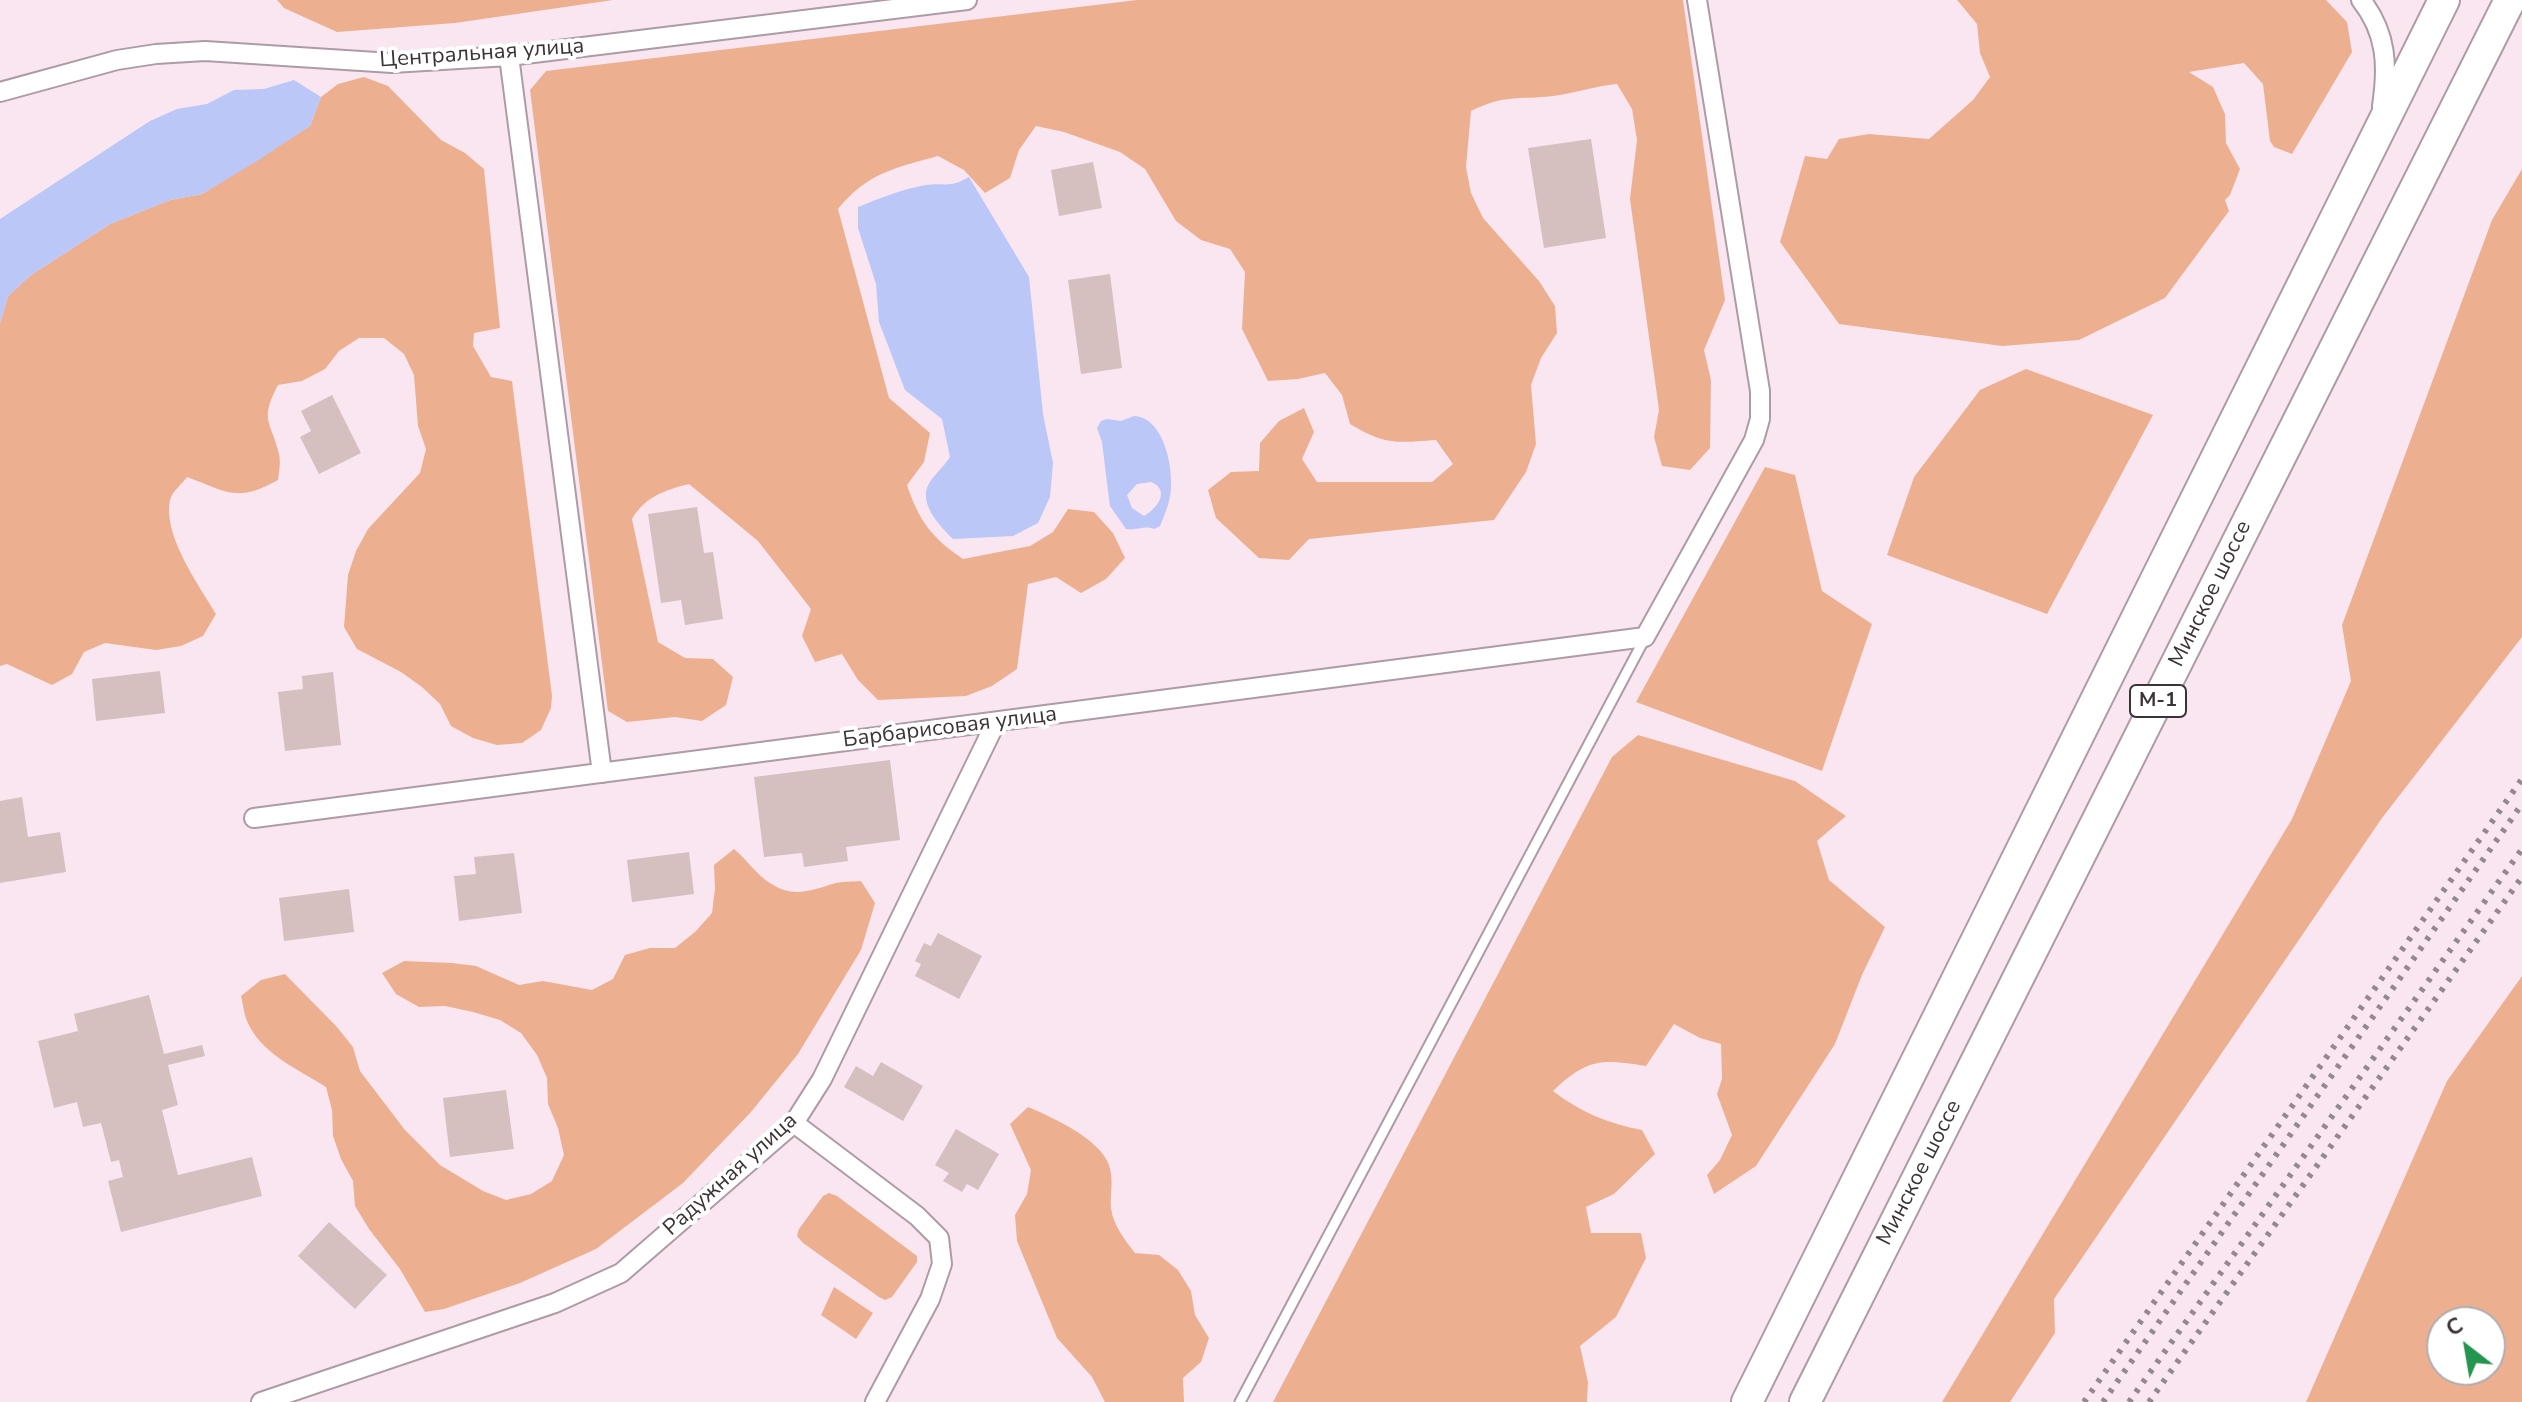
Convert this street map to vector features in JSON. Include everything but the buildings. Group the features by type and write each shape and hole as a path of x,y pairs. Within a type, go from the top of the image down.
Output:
{"highway":[{"name":"М-1","path":"1747,1402 2444,0"},
{"name":"Минское шоссе","path":"1805,1402 2510,0"}],"street":[{"name":"Центральная улица","path":"0,92 117,60 156,54 205,51 392,63 509,56 967,0"},
{"path":"1645,637 1754,440 1760,419 1760,391 1697,0"},
{"path":"2361,0 2373,14 2386,56 2377,136"},
{"path":"509,56 602,773"},
{"name":"Барбарисовая улица","path":"254,818 1645,637"},
{"name":"Радужная улица","path":"261,1402 555,1303 621,1273 794,1123 822,1079 996,722"},
{"path":"794,1123 917,1216 939,1238 942,1264 930,1299 875,1402"}],"lane":[{"path":"1240,1402 1645,637"}],"shaded area":[{"path":"277,0 613,0 455,23 337,32 284,8"},
{"path":"1137,0 1683,0 1725,300 1704,350 1711,380 1710,448 1690,470 1662,466 1654,437 1659,410 1630,199 1637,140 1632,109 1617,84 1553,96 1493,102 1471,111 1466,167 1471,193 1483,218 1539,281 1555,306 1557,333 1541,358 1531,385 1536,444 1526,472 1494,520 1309,539 1289,560 1259,558 1216,518 1208,490 1231,472 1259,471 1260,443 1279,421 1304,408 1314,432 1302,459 1317,482 1432,482 1453,464 1436,440 1391,441 1350,424 1342,395 1325,373 1268,381 1242,329 1245,272 1230,249 1201,240 1176,221 1145,169 1120,152 1064,132 1036,126 1019,150 1010,178 985,193 964,170 938,156 871,180 838,209 889,398 930,433 924,462 907,485 916,509 928,528 963,559 1030,546 1053,532 1068,509 1094,512 1113,533 1125,558 1106,579 1081,593 1056,577 1028,584 1017,669 992,686 966,696 878,700 858,680 842,654 815,662 802,636 811,609 758,541 689,484 680,486 649,500 632,519 658,642 685,658 713,659 733,677 726,705 702,721 675,717 627,722 608,711 530,90 546,71"},
{"path":"1957,0 2326,0 2347,22 2352,52 2292,154 2274,147 2270,141 2263,84 2244,63 2189,72 2213,87 2225,114 2226,143 2240,169 2225,200 2229,211 2165,298 2079,340 2002,346 1839,324 1780,242 1805,156 1827,159 1839,139 1869,134 1929,139 1973,100 1990,77 1980,53 1977,24"},
{"path":"364,77 388,86 441,140 465,153 484,169 500,328 474,333 473,346 491,377 512,381 552,696 551,708 541,730 522,743 497,745 473,738 451,726 440,704 422,687 357,649 344,627 348,575 356,551 368,529 420,473 426,449 418,426 414,375 404,354 384,338 359,338 339,351 325,369 302,381 278,385 269,406 268,420 280,457 278,480 252,491 232,493 187,477 172,494 169,511 176,542 216,614 203,636 181,646 156,650 105,643 84,652 72,674 52,685 7,664 0,666 0,323 8,296 31,275 110,224 170,200 202,194 310,126 321,97 338,84"},
{"path":"2522,169 2522,637 2382,818 2054,1299 2055,1333 2010,1402 1942,1402 2292,819 2351,681 2342,625 2492,220"},
{"path":"2026,369 2153,415 2047,614 1887,555 1914,477 1980,390"},
{"path":"1765,467 1795,475 1822,591 1872,624 1822,771 1636,702"},
{"path":"1638,735 1795,781 1846,816 1817,841 1829,880 1885,927 1835,1044 1756,1166 1714,1194 1707,1175 1720,1160 1732,1135 1717,1094 1722,1079 1721,1044 1700,1038 1674,1024 1646,1066 1617,1062 1596,1064 1576,1072 1553,1091 1595,1116 1642,1130 1655,1154 1614,1194 1586,1207 1591,1233 1641,1233 1646,1258 1616,1317 1580,1346 1588,1382 1587,1402 1273,1402 1612,757"},
{"path":"734,849 761,876 779,888 803,892 839,882 861,881 875,903 861,950 798,1054 751,1112 683,1183 596,1249 520,1283 444,1309 425,1312 400,1269 355,1206 353,1181 333,1136 332,1110 326,1087 281,1060 261,1042 247,1021 241,996 261,980 285,974 337,1027 353,1047 360,1071 405,1130 440,1165 483,1191 506,1200 531,1194 552,1181 564,1155 548,1104 547,1078 537,1055 521,1033 500,1020 445,1006 419,1007 396,994 382,973 404,961 452,963 476,966 519,985 543,981 592,990 613,979 625,955 650,948 675,948 695,932 712,913 714,865"},
{"path":"2522,976 2522,1402 2306,1402 2447,1081"},
{"path":"1028,1107 1074,1130 1104,1155 1111,1176 1112,1214 1124,1238 1135,1253 1159,1255 1178,1270 1191,1291 1195,1315 1209,1338 1201,1362 1183,1378 1184,1402 1105,1402 1092,1377 1057,1338 1017,1241 1015,1215 1027,1194 1031,1170 1010,1124"},
{"path":"829,1193 917,1256 917,1262 892,1297 885,1300 879,1297 797,1236 823,1196"},
{"path":"834,1287 873,1313 856,1339 821,1315"}],"water":[{"path":"294,80 321,97 310,126 202,194 170,200 110,224 31,275 8,296 0,323 0,219 150,121 177,109 207,104 234,90 264,89"},
{"path":"969,177 1029,277 1043,414 1053,463 1050,497 1038,523 1013,536 953,539 933,516 926,495 931,480 950,457 942,419 905,390 879,322 876,284 858,228 858,207 909,189 952,184"},
{"path":"1134,416 1144,418 1159,433 1168,456 1170,499 1160,526 1154,529 1126,529 1110,506 1102,442 1097,428 1101,421 1107,419 1121,421","holes":["1151,482 1157,485 1161,494 1153,509 1144,516 1132,508 1127,495 1137,484"]}],"railway":[{"path":"2084,1402 2522,779"},
{"path":"2103,1402 2522,804"},
{"path":"2129,1402 2522,849"},
{"path":"2149,1402 2522,877"}]}
